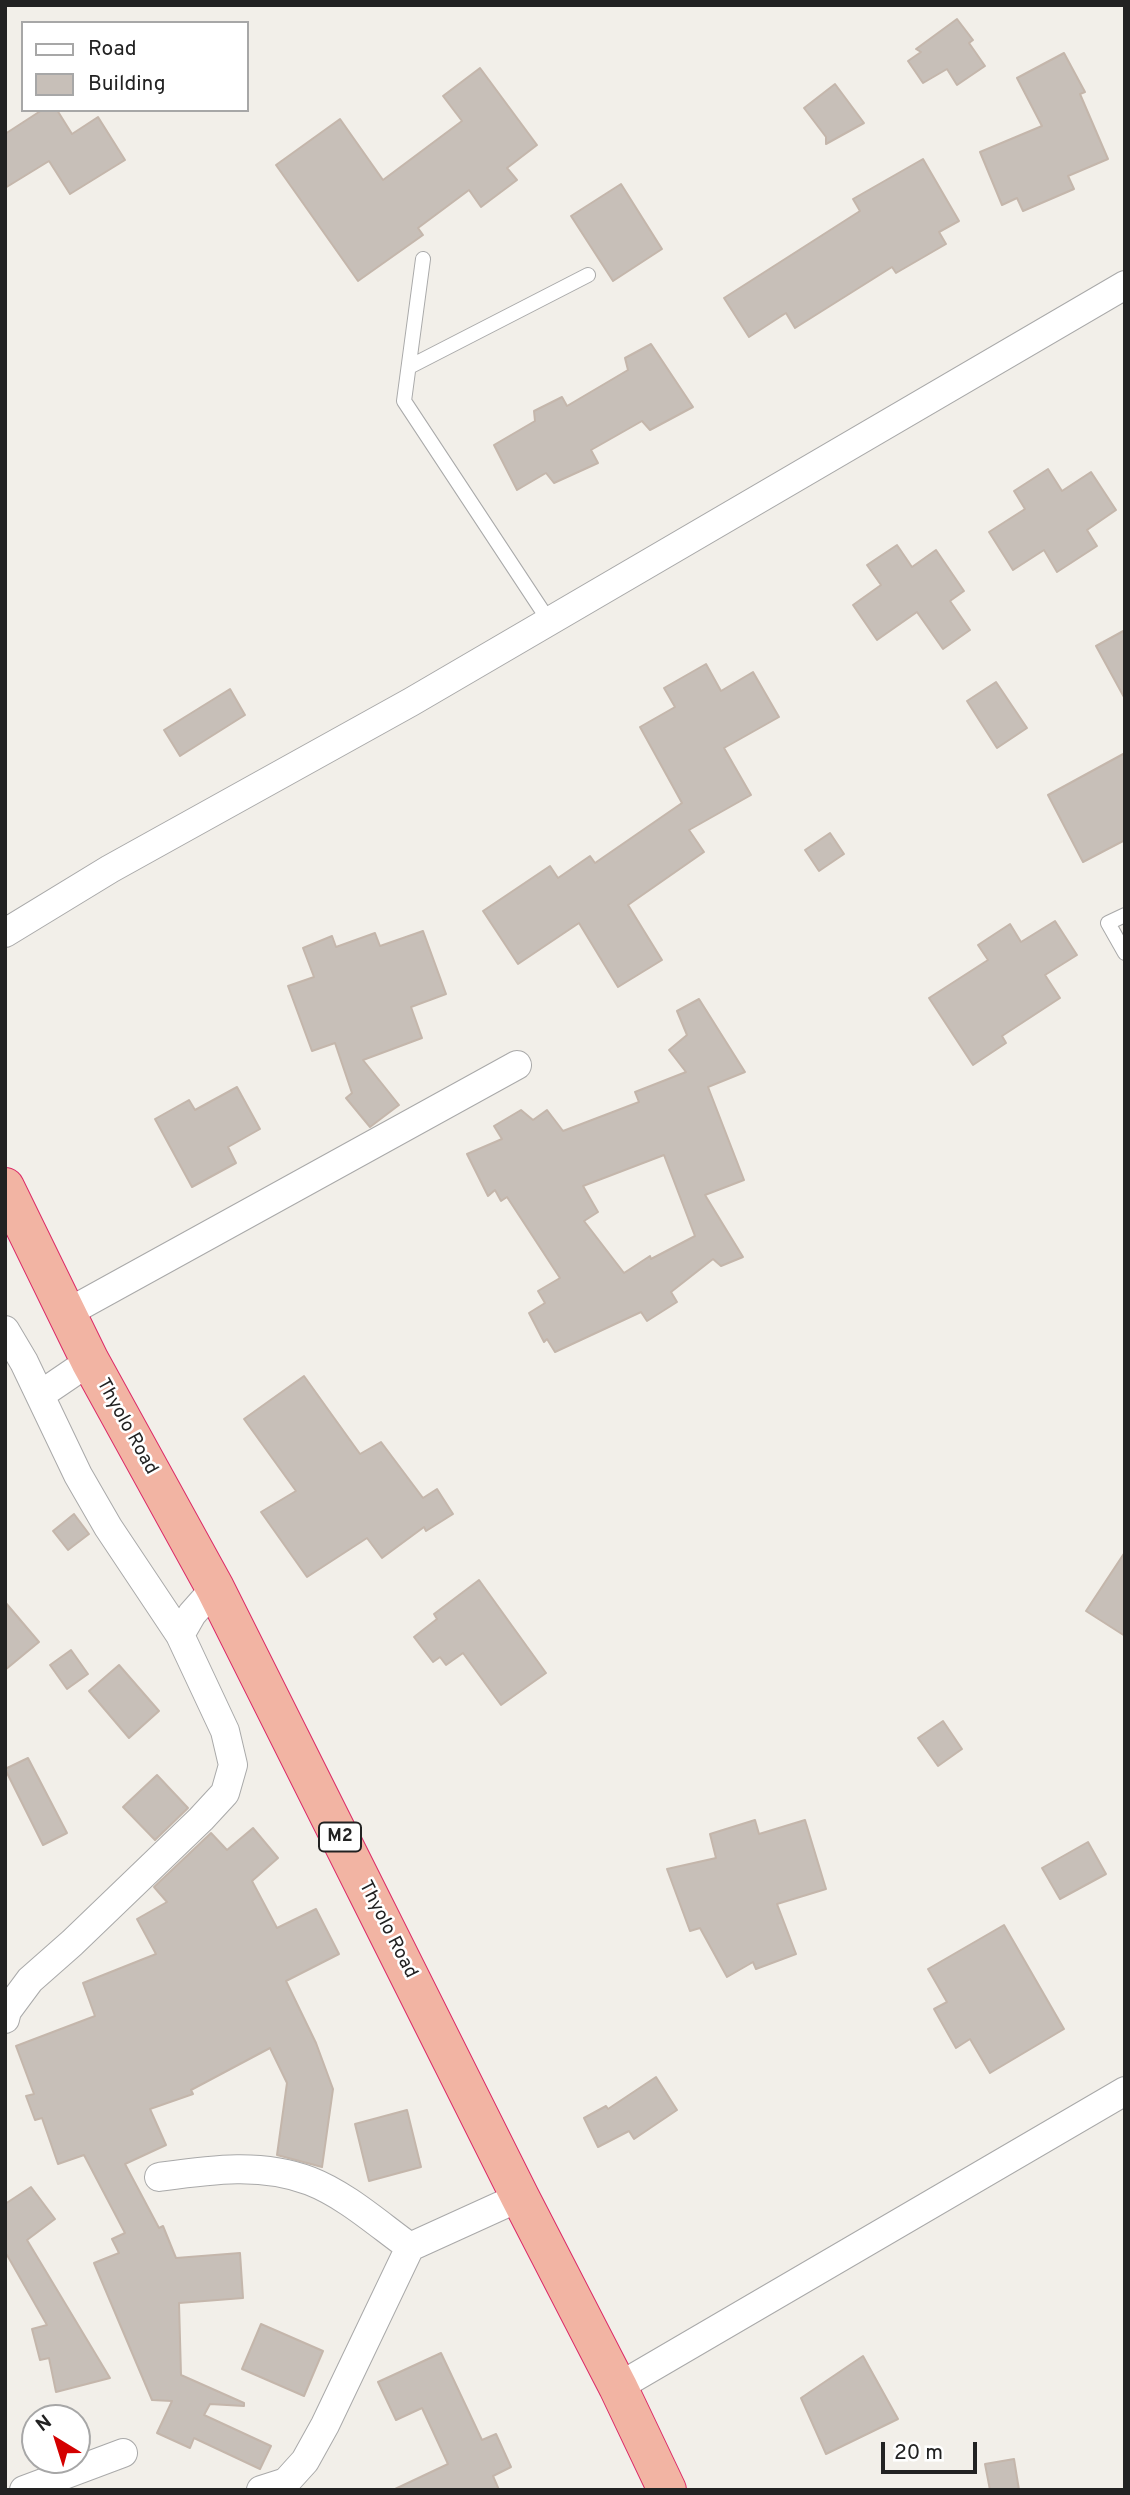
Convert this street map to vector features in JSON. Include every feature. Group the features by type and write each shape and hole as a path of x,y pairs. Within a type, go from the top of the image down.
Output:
{"highway":[{"name":"Thyolo Road","path":"5,1187 16,1237 67,1313 90,1361 215,1588 618,2387 667,2490"}],"street":[{"path":"5,933 110,869 411,702 1125,285"},
{"path":"67,1313 517,1065"},
{"path":"5,1330 102,1517 180,1635 225,1731 233,1765 225,1793 72,1943 30,1980 7,2011 5,2019"},
{"path":"40,1395 90,1361"},
{"path":"180,1635 192,1614 215,1588"},
{"path":"618,2387 1125,2091"},
{"path":"159,2177 210,2169 271,2170 311,2181 344,2200 410,2247"},
{"path":"261,2490 286,2482 305,2461 326,2425 410,2247 520,2197"},
{"path":"24,2490 123,2453"}],"lane":[{"path":"424,259 404,401 549,621"},
{"path":"409,367 588,275"},
{"path":"1125,915 1108,923 1125,953"}],"building":[{"path":"957,19 973,40 969,43 985,66 957,85 947,69 923,83 908,61 921,52 916,49"},
{"path":"1064,53 1085,92 1080,94 1108,159 1068,176 1074,189 1023,211 1017,198 1002,205 980,152 1042,126 1017,78"},
{"path":"480,68 537,145 507,168 517,180 481,207 469,190 418,228 423,235 358,281 276,165 340,119 383,180 462,121 443,96"},
{"path":"835,84 864,123 826,144 826,137 804,108"},
{"path":"39,112 58,112 72,134 98,117 125,160 70,194 49,161 5,188 5,134"},
{"path":"923,159 959,221 939,232 946,244 896,273 892,267 795,328 786,313 749,337 724,298 860,211 853,199"},
{"path":"621,184 662,249 613,281 571,216"},
{"path":"651,344 693,407 650,430 642,421 591,450 598,463 554,483 546,473 517,490 494,445 535,421 534,411 562,397 567,406 628,370 625,358"},
{"path":"1048,469 1062,491 1091,472 1116,510 1087,530 1097,546 1057,572 1044,550 1013,570 989,532 1025,509 1014,491"},
{"path":"897,545 912,567 936,550 964,591 950,601 970,630 943,649 917,612 877,640 853,605 881,585 867,565"},
{"path":"1125,630 1125,699 1096,646"},
{"path":"706,664 721,691 753,672 779,717 724,748 751,795 689,830 704,852 628,905 662,960 618,987 579,923 518,964 483,911 550,866 558,878 590,856 595,863 682,803 640,727 675,707 664,688"},
{"path":"996,682 1027,728 997,748 967,701"},
{"path":"230,689 245,715 180,756 164,730"},
{"path":"1125,753 1125,840 1083,862 1048,795"},
{"path":"830,833 844,854 819,871 805,850"},
{"path":"1055,921 1077,955 1045,975 1060,998 1002,1036 1006,1043 973,1065 929,998 988,960 978,945 1010,924 1021,942"},
{"path":"423,931 446,994 411,1007 422,1038 363,1060 399,1105 370,1127 346,1098 352,1093 335,1043 312,1051 288,986 314,977 303,948 332,936 336,947 375,933 380,946"},
{"path":"699,999 745,1072 708,1087 744,1180 705,1195 743,1257 721,1266 713,1259 671,1292 677,1302 647,1321 641,1312 555,1352 547,1339 544,1342 529,1313 545,1303 538,1291 560,1278 507,1197 501,1201 495,1190 488,1196 467,1154 502,1139 494,1126 521,1110 533,1120 547,1110 563,1131 639,1102 635,1092 686,1072 669,1050 687,1035 677,1011","holes":["664,1155 695,1236 651,1259 650,1256 624,1273 584,1221 598,1212 583,1186"]},
{"path":"237,1087 260,1129 228,1147 236,1163 192,1187 155,1119 189,1100 195,1110"},
{"path":"304,1376 360,1454 381,1442 423,1498 437,1489 453,1514 426,1531 424,1527 382,1558 367,1538 307,1577 261,1512 296,1491 244,1419"},
{"path":"74,1514 89,1534 68,1550 53,1531"},
{"path":"1125,1552 1125,1636 1086,1611"},
{"path":"479,1580 546,1673 501,1705 463,1653 446,1665 440,1657 433,1662 414,1637 437,1619 434,1614"},
{"path":"5,1602 39,1642 5,1670"},
{"path":"71,1650 88,1674 67,1689 50,1665"},
{"path":"119,1665 159,1711 129,1738 89,1691"},
{"path":"943,1721 962,1749 938,1766 918,1738"},
{"path":"28,1758 67,1833 43,1845 5,1769"},
{"path":"157,1775 188,1808 155,1840 123,1807"},
{"path":"755,1820 759,1834 805,1820 826,1889 777,1904 796,1954 756,1969 753,1962 727,1977 700,1928 690,1931 667,1869 716,1858 710,1834"},
{"path":"253,1828 278,1858 252,1881 277,1928 316,1909 339,1954 286,1981 316,2043 333,2089 322,2167 277,2155 287,2083 270,2048 191,2090 193,2094 150,2109 166,2145 125,2164 159,2228 163,2226 176,2258 240,2253 243,2298 179,2303 181,2375 244,2403 244,2406 210,2404 204,2415 271,2446 260,2469 194,2438 190,2448 157,2433 172,2401 152,2400 94,2263 119,2253 112,2239 125,2233 84,2155 58,2164 42,2118 35,2120 26,2096 34,2094 16,2046 95,2016 83,1983 156,1954 137,1919 167,1902 154,1887 211,1833 227,1850"},
{"path":"1088,1842 1106,1874 1060,1899 1042,1868"},
{"path":"1004,1925 1064,2029 990,2073 970,2039 956,2048 934,2009 947,2002 928,1969"},
{"path":"656,2077 677,2110 634,2139 629,2131 598,2147 584,2118 606,2106 608,2109"},
{"path":"407,2110 421,2167 369,2181 355,2124"},
{"path":"31,2187 55,2219 27,2240 110,2378 56,2392 49,2358 40,2360 32,2329 47,2325 7,2255 5,2256 5,2204"},
{"path":"261,2324 323,2351 304,2396 242,2369"},
{"path":"441,2353 482,2440 496,2434 511,2467 493,2476 499,2490 393,2490 448,2464 422,2408 396,2420 378,2382"},
{"path":"863,2356 898,2419 826,2454 801,2398"},
{"path":"1014,2459 1019,2490 990,2490 985,2464"}]}
